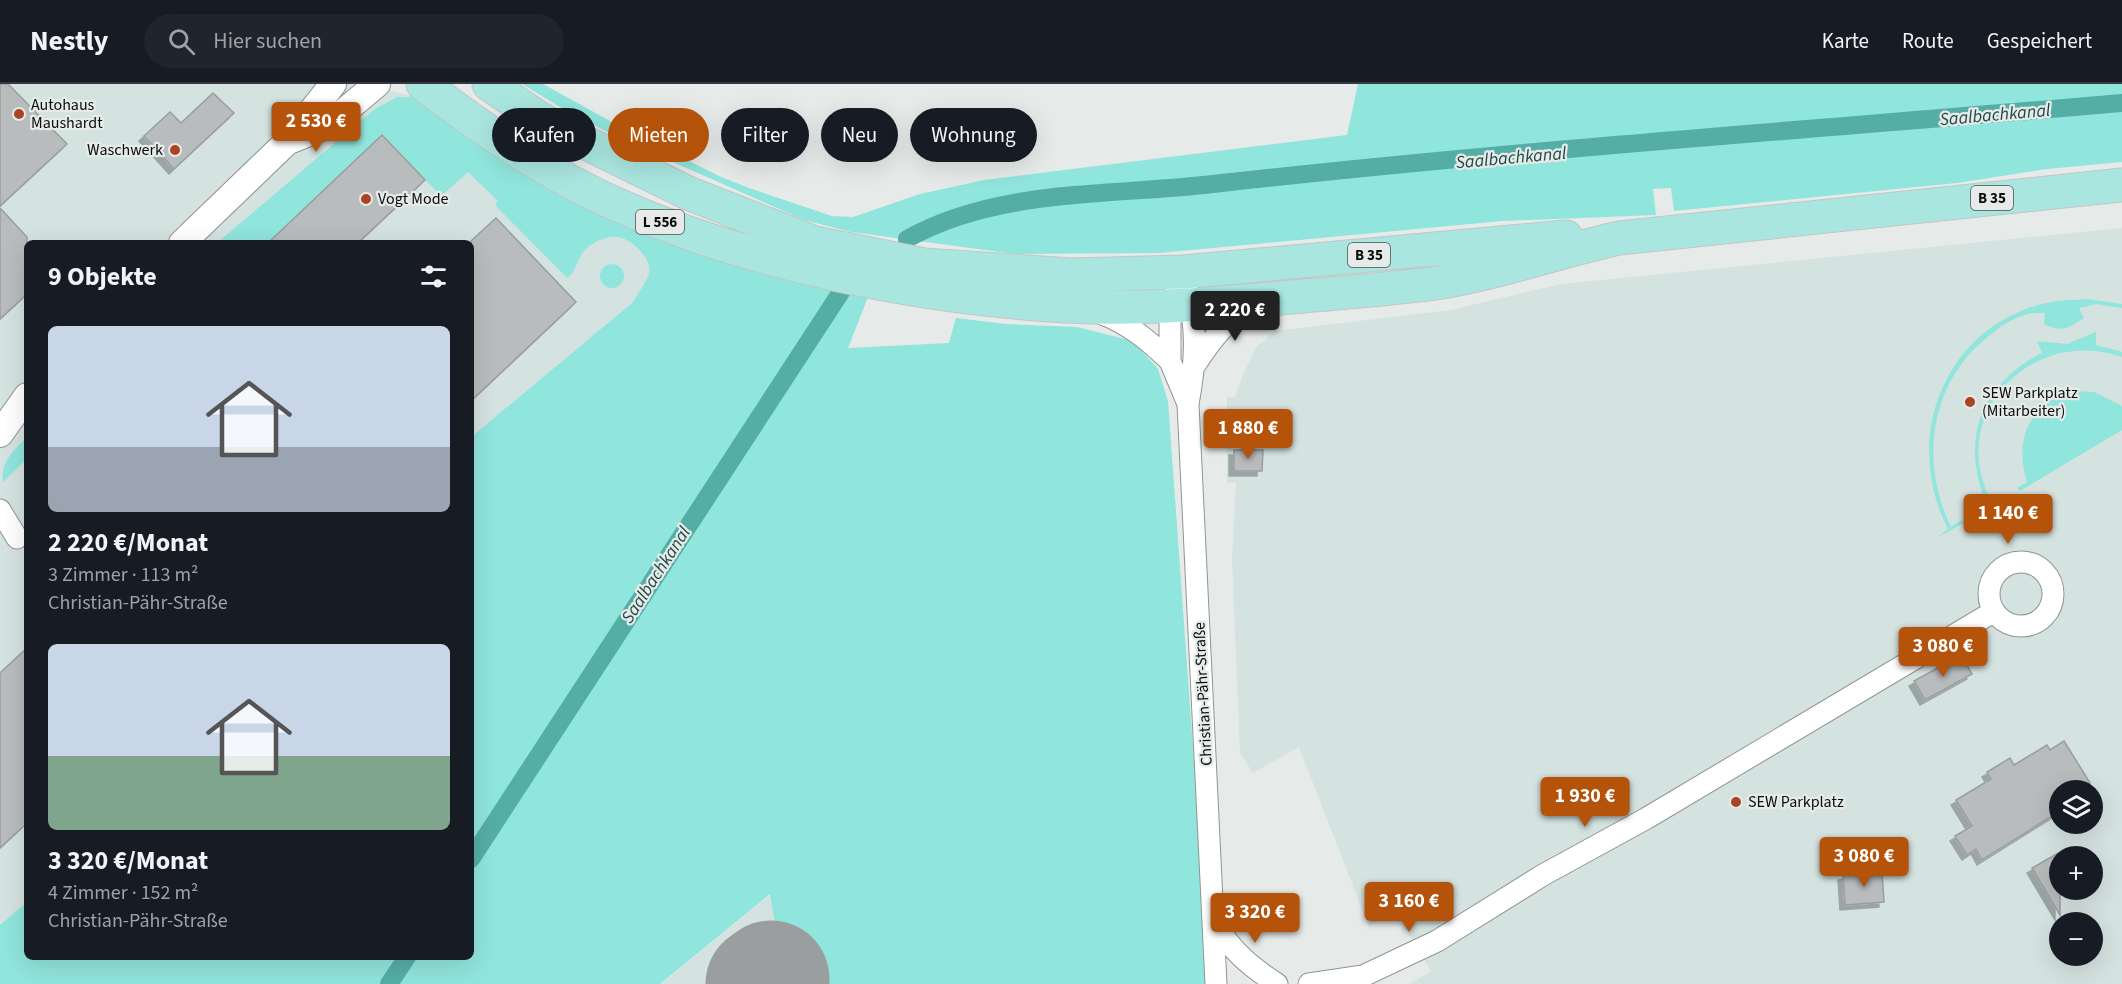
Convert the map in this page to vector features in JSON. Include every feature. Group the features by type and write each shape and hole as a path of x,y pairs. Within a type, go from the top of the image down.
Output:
{"main road":[{"name":"L 556","path":"423,84 472,122 548,170 620,206 692,234 813,269 961,296 1082,307 1181,306"},
{"name":"L 556","path":"489,84 562,131 688,193 815,243 924,265 970,270 1071,275 1183,272"},
{"name":"B 35","path":"1183,272 1497,242 1565,237 1619,238 2122,185"},
{"name":"B 35","path":"1181,306 1435,283 1499,270 1619,238"}],"street":[{"path":"288,141 328,125 377,84"},
{"path":"185,240 288,141 328,87"},
{"name":"Christian-Pähr-Straße","path":"1183,272 1181,306 1170,361 1188,404"},
{"path":"1195,366 1221,329 1256,300"},
{"name":"Christian-Pähr-Straße","path":"1181,306 1195,334 1195,366 1188,404 1216,984"},
{"path":"1082,307 1118,320 1141,334 1170,361"},
{"path":"0,406 24,390"},
{"path":"0,434 24,400"},
{"path":"0,510 17,538 0,527"},
{"path":"1309,984 1363,976 1437,941 1553,869 1647,818 1993,612"},
{"path":"1214,922 1226,942 1239,957 1277,984"}],"shaded area":[{"path":"0,84 368,84 415,97 492,140 492,162 532,162 684,247 633,302 474,434 474,240 24,240 24,905 0,925"},
{"path":"522,84 543,84 586,108 562,108"},
{"path":"1358,84 2122,84 2122,162 2047,169 1957,183 1674,211 1671,188 1653,189 1656,215 1502,221 1159,253 1015,254 851,232 804,220 673,162 691,162 749,188 832,216 853,217 920,194 984,180 1347,135"},
{"path":"397,97 415,97 492,146 492,162 517,162 545,180 870,292 848,348 949,343 956,318 1006,324 1077,327 1133,341 1158,369 1168,401 1210,984 785,984 770,894 660,984 0,984 0,925 24,905 24,960 474,960 474,434 633,302 649,273 648,262 632,243 618,237 608,237 587,248 567,278 495,205 498,201 468,172 441,196 382,135 271,240 221,240 375,109"},
{"path":"596,113 608,120 608,132 596,126"},
{"path":"2122,228 2122,984 1410,984 1431,971 1393,908 1369,927 1299,747 1253,773 1240,753 1232,559 1236,483 1227,483 1227,397 1235,397 1257,346 1275,331 1451,310 1561,284"},
{"path":"612,264 617,265 623,271 623,281 617,287 612,288 607,287 601,281 600,276 601,271 607,265"},
{"path":"2087,299 2122,304 2122,308 2096,304 2079,308 2084,318 2061,329 2044,324 2045,313 2016,318 1990,335 1970,354 1954,375 1943,399 1936,424 1933,449 1935,476 1941,502 1951,527 1962,520 1964,523 1938,537 1948,529 1935,494 1929,459 1932,424 1941,391 1958,361 1981,336 2010,316 2046,303"},
{"path":"2096,332 2096,345 2122,352 2122,357 2089,351 2057,354 2029,366 2005,385 1988,410 1979,439 1980,470 1992,502 2003,496 2004,499 1979,514 1977,512 1987,505 1975,459 1976,437 1981,417 1990,398 2003,381 2020,366 2042,353 2037,341 2067,344"},
{"path":"2078,391 2094,392 2122,406 2122,430 2020,491 2017,488 2027,482 2022,450 2030,423 2048,403"},
{"path":"24,440 24,462 3,482 6,462"},
{"path":"771,894 784,984 661,984"}],"building":[{"name":"Autohaus Maushardt","path":"0,84 8,84 67,144 0,206"},
{"name":"Waschwerk","path":"213,93 234,113 174,169 144,136 170,112 181,123"},
{"path":"382,135 425,180 361,240 271,240"},
{"path":"0,208 27,237 27,240 24,240 24,297 0,319"},
{"path":"496,218 576,302 474,398 474,240 472,240"},
{"path":"1234,450 1263,450 1262,471 1234,471"},
{"path":"24,651 24,826 0,848 0,673"},
{"path":"1961,655 1972,674 1925,700 1914,681"},
{"path":"2064,741 2088,780 2049,780 2049,818 1982,860 1976,849 1967,855 1955,836 1972,826 1956,800 1991,779 1987,772 2010,758 2014,765 2047,745 2050,750"},
{"path":"2049,858 2049,897 2032,868"},
{"path":"1882,872 1884,902 1845,905 1843,875"},
{"path":"2051,900 2060,900 2058,912"}],"waterway":[{"name":"Saalbachkanal","path":"907,239 942,222 979,211 1017,202 1056,197 1175,188 1553,150 2122,103"},
{"name":"Saalbachkanal","path":"474,854 841,292"},
{"name":"Saalbachkanal","path":"389,984 405,960"}],"runway":[{"path":"764,984 771,979"}],"place":[{"name":"Autohaus Maushardt","path":"19,114"},
{"name":"Waschwerk","path":"175,150"},
{"name":"Vogt Mode","path":"366,199"},
{"name":"SEW Parkplatz (Mitarbeiter)","path":"1970,402"},
{"name":"SEW Parkplatz","path":"1736,802"}]}
